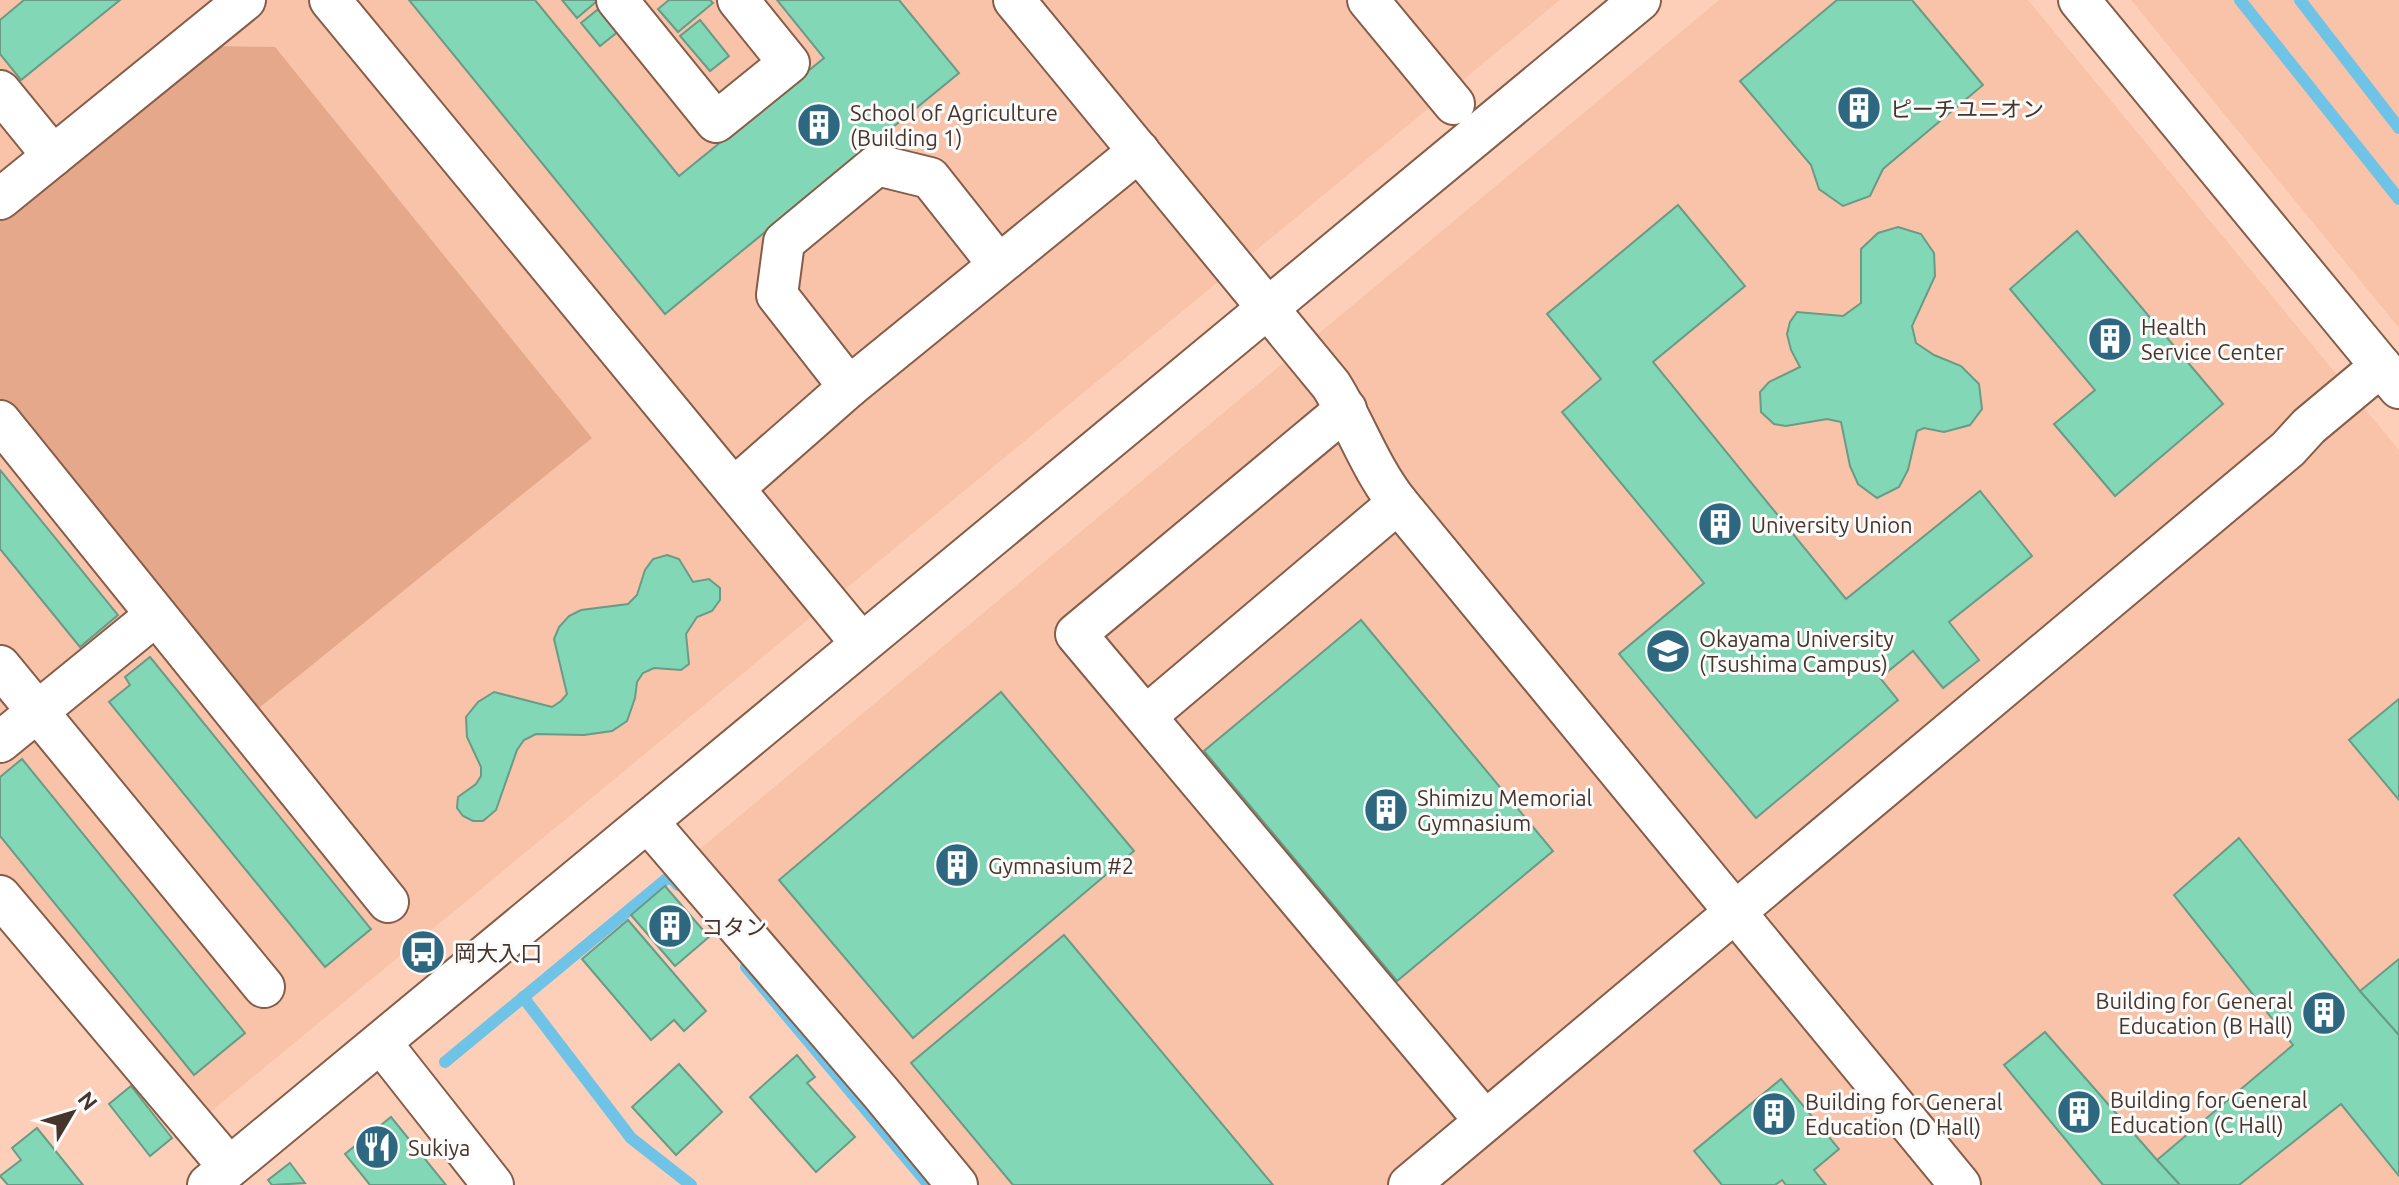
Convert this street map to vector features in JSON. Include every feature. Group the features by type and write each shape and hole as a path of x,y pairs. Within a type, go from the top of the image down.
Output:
{"street":[{"path":"0,199 245,0"},
{"path":"330,0 861,643"},
{"path":"617,0 716,122 789,63 738,0"},
{"path":"1368,0 1454,104"},
{"path":"0,896 218,1176 1640,0"},
{"path":"1409,1185 2265,469 2309,426 2390,377 2079,0"},
{"path":"1023,3 1139,151 1331,385 1398,503 1960,1185"},
{"path":"0,91 53,156"},
{"path":"734,488 849,387 1139,151"},
{"path":"849,387 777,295 784,242 877,165 930,178 998,264"},
{"path":"1346,409 1076,634 1485,1121"},
{"path":"0,421 388,902"},
{"path":"1146,716 1398,503"},
{"path":"0,742 156,615"},
{"path":"0,666 264,987"},
{"path":"648,822 957,1185"},
{"path":"381,1043 493,1185"}],"shaded area":[{"path":"0,0 1560,0 202,1119 0,876"},
{"name":"Okayama University (Tsushima Campus)","path":"1719,0 2028,0 2399,450 2399,1185 970,1185 695,853"},
{"path":"2131,0 2399,0 2399,328"},
{"path":"207,46 275,47 592,438 254,712 0,400 0,218"}],"building":[{"path":"24,0 120,0 21,80 0,54 0,20"},
{"name":"School of Agriculture (Building 1)","path":"409,0 535,0 679,176 824,58 777,0 899,0 959,73 665,314"},
{"path":"562,0 596,0 597,1 577,18"},
{"path":"669,0 710,0 713,3 678,32 658,9"},
{"name":"ピーチユニオン","path":"1837,0 1912,0 1983,85 1883,169 1870,196 1843,206 1819,189 1811,165 1740,81"},
{"path":"601,7 620,30 600,46 581,23"},
{"path":"700,20 729,56 710,71 680,36"},
{"name":"University Union","path":"1678,205 1745,286 1653,362 1846,599 1980,491 2032,556 1949,622 1979,660 1943,688 1913,651 1880,678 1898,700 1756,818 1619,654 1704,583 1562,412 1601,379 1547,314"},
{"path":"1898,227 1921,234 1934,253 1935,276 1912,326 1916,343 1934,355 1961,366 1979,384 1982,409 1970,425 1944,432 1924,428 1917,431 1908,470 1899,487 1877,498 1858,484 1850,466 1841,422 1827,419 1786,426 1774,424 1761,412 1760,392 1769,382 1800,367 1787,334 1797,312 1843,316 1861,303 1861,249 1878,233"},
{"name":"Health Service Center","path":"2077,231 2223,404 2115,496 2054,424 2095,390 2010,289"},
{"path":"0,470 118,615 80,647 0,549"},
{"path":"667,555 679,559 693,582 709,579 720,588 720,600 712,611 697,617 686,634 689,664 681,670 654,668 643,673 637,682 627,721 612,731 584,735 536,734 524,740 517,750 496,810 483,821 473,821 463,816 457,808 458,797 476,784 481,776 481,767 467,737 466,717 478,702 494,692 552,707 561,701 567,694 554,639 559,627 569,616 581,610 628,604 637,595 645,570 653,559"},
{"name":"Shimizu Memorial Gymnasium","path":"1361,620 1553,851 1397,981 1204,751"},
{"path":"150,657 371,929 325,967 109,702 130,685 125,677"},
{"name":"Gymnasium #2","path":"1001,692 1134,851 913,1038 779,880"},
{"path":"2399,699 2399,800 2349,740"},
{"path":"22,759 245,1033 194,1075 0,836 0,777"},
{"name":"Building for General Education (B Hall)","path":"2239,838 2360,991 2399,1035 2399,1176 2341,1104 2239,1185 2180,1185 2157,1160 2293,1045 2174,895"},
{"name":"コタン","path":"665,886 709,937 675,966 631,915"},
{"path":"628,920 706,1011 684,1031 674,1020 651,1040 582,959"},
{"path":"1064,935 1273,1185 1013,1185 911,1063"},
{"path":"2399,959 2399,1035 2360,991"},
{"name":"Building for General Education (C Hall)","path":"2045,1032 2180,1185 2103,1185 2004,1065"},
{"path":"797,1055 815,1077 807,1083 855,1137 816,1172 750,1097"},
{"path":"679,1064 722,1112 676,1155 632,1107"},
{"name":"Building for General Education (D Hall)","path":"1781,1079 1839,1149 1814,1170 1826,1185 1786,1185 1782,1180 1775,1185 1722,1185 1694,1151"},
{"path":"131,1086 172,1138 150,1156 109,1104"},
{"path":"391,1117 446,1185 370,1185 345,1154"},
{"path":"37,1128 83,1185 8,1185 0,1176 21,1160 12,1148"},
{"path":"290,1163 305,1183 272,1185 268,1180"}],"waterway":[{"path":"2240,0 2399,199"},
{"path":"2300,0 2399,128"},
{"path":"445,1062 670,876 678,885"},
{"path":"746,967 929,1185"},
{"path":"523,997 631,1138 691,1185"}],"place":[{"name":"ピーチユニオン","path":"1859,108"},
{"name":"School of Agriculture (Building 1)","path":"819,125"},
{"name":"Health Service Center","path":"2110,339"},
{"name":"University Union","path":"1720,524"},
{"name":"Okayama University (Tsushima Campus)","path":"1668,651"},
{"name":"Shimizu Memorial Gymnasium","path":"1386,810"},
{"name":"Gymnasium #2","path":"957,865"},
{"name":"コタン","path":"670,926"},
{"name":"岡大入口","path":"423,952"},
{"name":"Building for General Education (B Hall)","path":"2324,1013"},
{"name":"Building for General Education (C Hall)","path":"2079,1112"},
{"name":"Building for General Education (D Hall)","path":"1774,1114"},
{"name":"Sukiya","path":"377,1147"}]}
